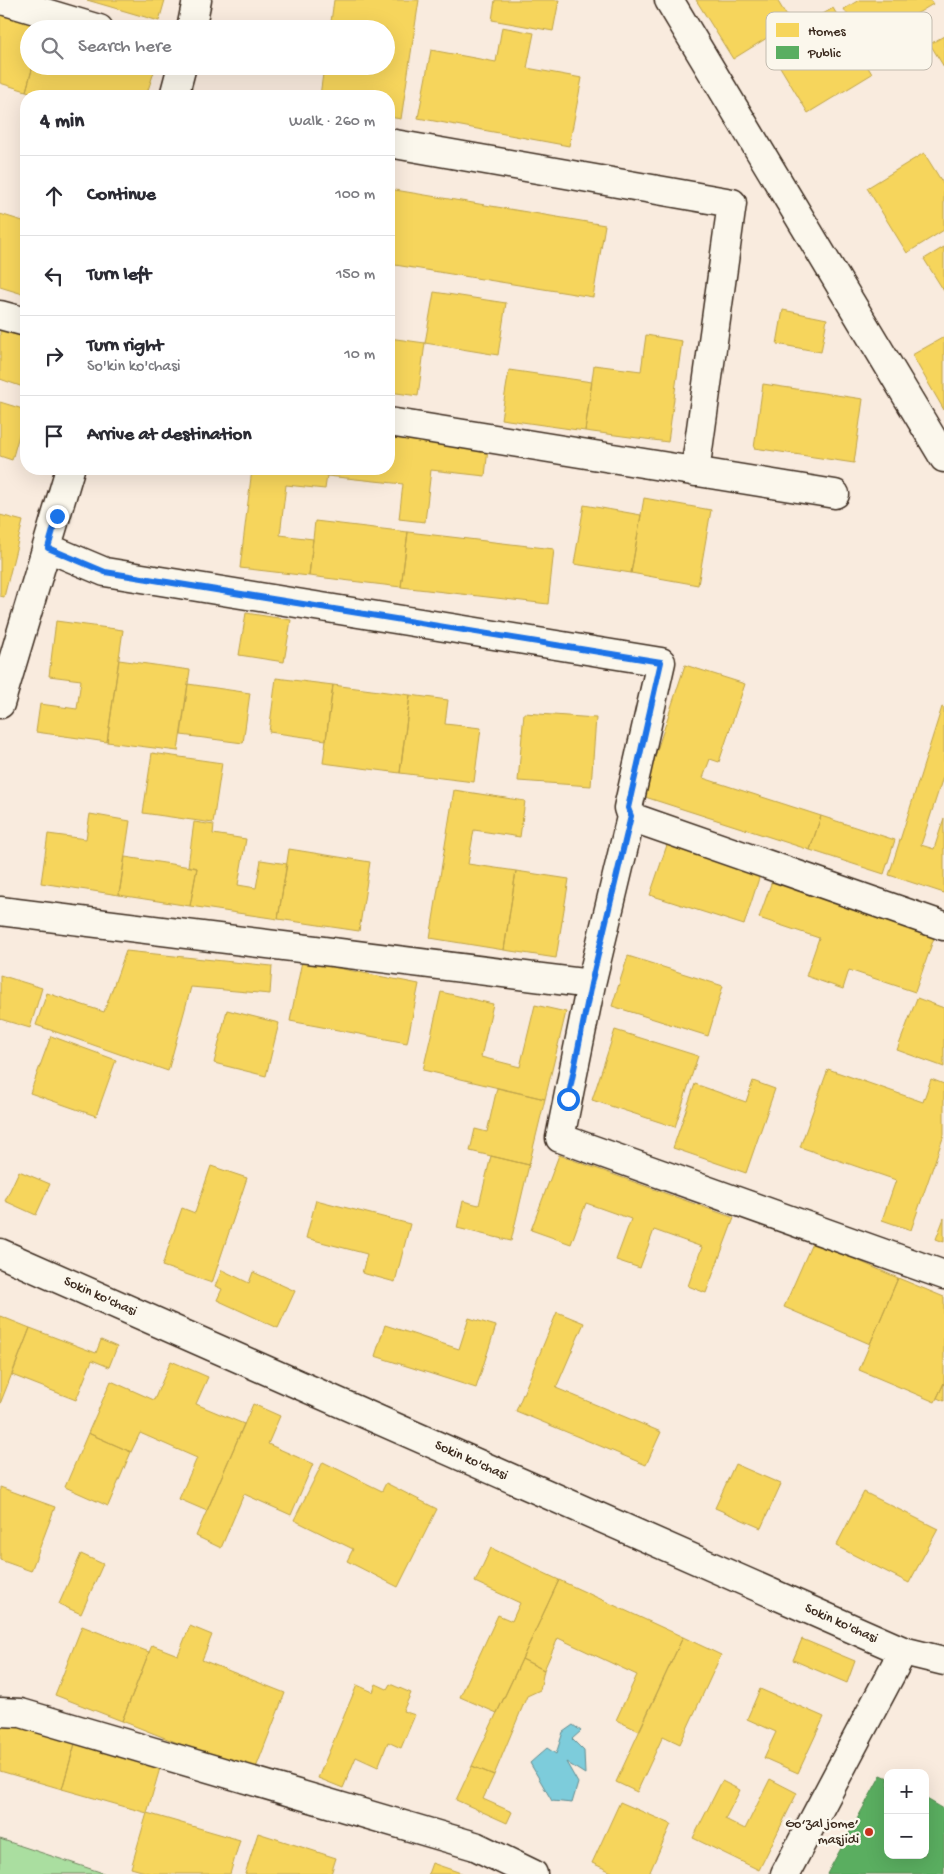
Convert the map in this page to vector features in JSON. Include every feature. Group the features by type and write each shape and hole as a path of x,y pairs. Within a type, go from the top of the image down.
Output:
{"street":[{"path":"2,0 69,20"},
{"path":"193,20 197,0"},
{"path":"669,0 944,458"},
{"path":"176,90 180,75"},
{"path":"395,144 732,203 695,472"},
{"path":"0,315 20,320"},
{"path":"395,423 835,494"},
{"path":"0,704 11,633 48,548 68,475"},
{"path":"48,548 105,572 661,662 628,808 631,816 591,984 560,1138 944,1275"},
{"path":"631,816 944,926"},
{"path":"0,911 591,984"},
{"name":"Sokin ko'chasi","path":"0,1253 903,1651 944,1661"},
{"path":"785,1874 903,1651"},
{"path":"0,1712 21,1713 475,1846 533,1874"}],"green space":[{"path":"0,1839 106,1874 0,1874"}],"water":[{"path":"573,1725 581,1731 572,1739 584,1751 585,1774 566,1762 578,1783 572,1803 552,1801 530,1763 547,1748 556,1754 563,1732"}],"building: Homes":[{"path":"87,0 165,0 159,20"},
{"path":"334,0 419,0 401,119 395,118 395,90 321,90 323,75 395,75 395,20 331,20"},
{"path":"495,0 559,0 553,31 492,20"},
{"path":"696,0 777,0 784,12 766,12 766,39 733,59"},
{"path":"859,0 930,0 933,4 920,12 846,12 844,9"},
{"path":"833,8 835,12 826,12"},
{"path":"0,15 20,21 20,75 30,75 26,90 0,83"},
{"path":"502,27 534,33 527,68 582,78 569,146 418,118 431,50 496,62"},
{"path":"944,36 944,67 932,47 932,43"},
{"path":"782,70 870,70 872,74 808,113"},
{"path":"30,75 153,75 148,90 26,90"},
{"path":"924,153 944,185 944,230 907,253 867,188"},
{"path":"395,190 605,225 593,297 395,265"},
{"path":"0,214 20,220 20,293 0,287"},
{"path":"944,247 944,291 924,259"},
{"path":"434,292 506,303 498,355 425,343"},
{"path":"783,310 827,319 821,352 777,344"},
{"path":"0,328 20,335 20,386 0,379"},
{"path":"646,335 682,341 668,442 585,431 594,365 641,371"},
{"path":"944,337 944,410 912,355"},
{"path":"395,339 425,343 418,396 395,393"},
{"path":"509,370 592,382 585,431 501,419"},
{"path":"763,384 863,399 854,463 754,448"},
{"path":"0,402 20,408 20,431 12,460 0,456"},
{"path":"395,438 488,449 485,476 431,470 425,522 399,519 403,484 327,476 395,475"},
{"path":"251,475 327,475 325,489 286,485 280,535 313,539 309,576 240,568"},
{"path":"644,498 711,510 698,585 631,573"},
{"path":"584,505 641,515 631,573 574,564"},
{"path":"0,515 23,521 4,597 0,596"},
{"path":"315,521 408,532 401,587 309,576"},
{"path":"408,532 554,549 548,604 401,587"},
{"path":"246,613 291,620 284,662 239,655"},
{"path":"56,621 123,630 107,742 36,732 40,704 77,709 81,680 49,676"},
{"path":"119,660 190,670 178,751 107,742"},
{"path":"685,665 745,684 719,762 710,759 703,778 821,816 810,850 642,796"},
{"path":"276,678 333,685 326,740 269,732"},
{"path":"188,684 250,693 243,743 181,735"},
{"path":"333,685 410,695 400,773 323,763"},
{"path":"410,695 448,700 445,724 481,728 474,782 400,773"},
{"path":"942,707 944,708 944,774 921,845 934,849 944,818 944,893 889,875"},
{"path":"524,713 596,718 591,786 518,781"},
{"path":"152,753 222,763 213,823 143,813"},
{"path":"454,790 525,801 520,837 474,830 468,864 516,871 504,950 430,938"},
{"path":"90,814 130,821 119,895 41,883 48,834 86,839"},
{"path":"821,816 895,840 884,874 810,850"},
{"path":"194,822 214,825 213,834 246,839 238,885 256,888 261,860 287,864 278,919 190,906 197,868 188,866"},
{"path":"667,845 760,875 744,925 650,895"},
{"path":"289,849 370,862 359,931 278,919"},
{"path":"125,857 197,868 190,906 119,895"},
{"path":"516,871 569,879 556,958 504,950"},
{"path":"773,878 936,932 915,992 849,970 843,989 806,976 819,938 759,918"},
{"path":"126,951 272,966 270,994 191,987 168,1071 36,1025 47,993 104,1012"},
{"path":"628,956 723,986 708,1036 612,1006"},
{"path":"302,961 419,984 407,1043 290,1021"},
{"path":"0,975 42,988 30,1028 0,1019"},
{"path":"441,992 493,1004 481,1057 520,1067 535,1005 566,1012 545,1099 423,1070"},
{"path":"917,998 944,1008 944,1067 897,1050"},
{"path":"227,1010 279,1023 266,1076 214,1063"},
{"path":"615,1030 698,1056 675,1127 592,1100"},
{"path":"51,1036 116,1060 96,1116 30,1093"},
{"path":"828,1069 923,1102 931,1079 944,1084 944,1135 911,1230 882,1220 896,1180 800,1147"},
{"path":"753,1081 775,1089 746,1173 673,1148 695,1084 746,1102"},
{"path":"497,1088 545,1099 529,1165 470,1151 475,1129 487,1132"},
{"path":"559,1155 734,1218 706,1293 688,1286 702,1247 654,1230 640,1268 616,1260 631,1219 586,1203 571,1244 531,1230"},
{"path":"491,1156 529,1165 511,1241 457,1228 463,1201 479,1205"},
{"path":"211,1166 247,1178 212,1283 162,1266 182,1208 195,1213"},
{"path":"19,1171 50,1184 36,1215 5,1201"},
{"path":"316,1200 410,1224 395,1282 362,1273 367,1254 306,1238"},
{"path":"944,1218 944,1242 936,1239"},
{"path":"813,1241 898,1278 870,1344 784,1307"},
{"path":"222,1270 249,1283 253,1272 295,1291 278,1328 217,1300 222,1289 215,1286"},
{"path":"898,1278 944,1297 944,1383 935,1402 859,1370"},
{"path":"557,1312 584,1323 556,1388 661,1432 646,1465 516,1411"},
{"path":"0,1316 30,1328 0,1404"},
{"path":"469,1318 496,1326 476,1388 375,1356 385,1325 459,1349"},
{"path":"30,1328 96,1353 101,1340 117,1347 109,1367 92,1360 76,1400 12,1375"},
{"path":"171,1361 208,1377 196,1404 244,1424 207,1511 179,1499 197,1458 140,1433 131,1452 88,1433 111,1381 154,1400"},
{"path":"944,1383 944,1401 937,1398"},
{"path":"253,1404 280,1416 268,1444 313,1464 291,1515 244,1494 221,1548 196,1536"},
{"path":"88,1433 131,1452 108,1506 65,1487"},
{"path":"323,1462 382,1491 386,1483 437,1509 398,1587 347,1561 353,1549 294,1520"},
{"path":"735,1464 781,1484 761,1528 715,1508"},
{"path":"0,1487 55,1507 31,1571 0,1560"},
{"path":"864,1492 938,1529 909,1583 836,1546"},
{"path":"491,1548 559,1580 497,1713 460,1697 498,1615 512,1621 520,1603 475,1582"},
{"path":"81,1554 103,1564 81,1614 59,1604"},
{"path":"559,1580 683,1637 639,1731 616,1720 637,1675 558,1638 544,1670 522,1659"},
{"path":"82,1626 149,1652 122,1721 55,1695"},
{"path":"190,1626 212,1635 202,1660 285,1693 254,1773 122,1721 152,1645 178,1655"},
{"path":"683,1637 721,1655 680,1744 663,1736 637,1792 616,1782"},
{"path":"802,1639 855,1661 847,1683 793,1660"},
{"path":"522,1659 544,1670 540,1690 527,1696 494,1775 472,1766"},
{"path":"376,1684 387,1689 390,1684 411,1693 403,1711 415,1715 401,1748 388,1742 378,1767 356,1757 343,1788 318,1778 357,1685 373,1692"},
{"path":"760,1689 824,1717 798,1773 764,1758 776,1732 747,1719"},
{"path":"0,1718 76,1740 62,1789 0,1771"},
{"path":"75,1744 160,1768 147,1813 62,1789"},
{"path":"472,1766 494,1775 483,1799 512,1812 507,1823 456,1800"},
{"path":"770,1779 797,1793 759,1870 693,1838 722,1781 740,1790 725,1819 745,1829"},
{"path":"620,1802 671,1824 649,1874 616,1874 592,1863"},
{"path":"147,1813 240,1840 230,1874 152,1874 131,1868"},
{"path":"258,1833 336,1858 331,1874 245,1874"},
{"path":"432,1863 464,1874 428,1874"}],"building: Public":[{"name":"Go‘zal jome’ masjidi","path":"881,1775 884,1776 884,1859 929,1859 929,1800 944,1809 944,1874 827,1874"}],"place":[{"name":"Go‘zal jome’ masjidi","path":"869,1832"}],"route":[{"path":"57,516 48,548 105,572 661,662 628,808 631,816 591,984 568,1099"}]}
